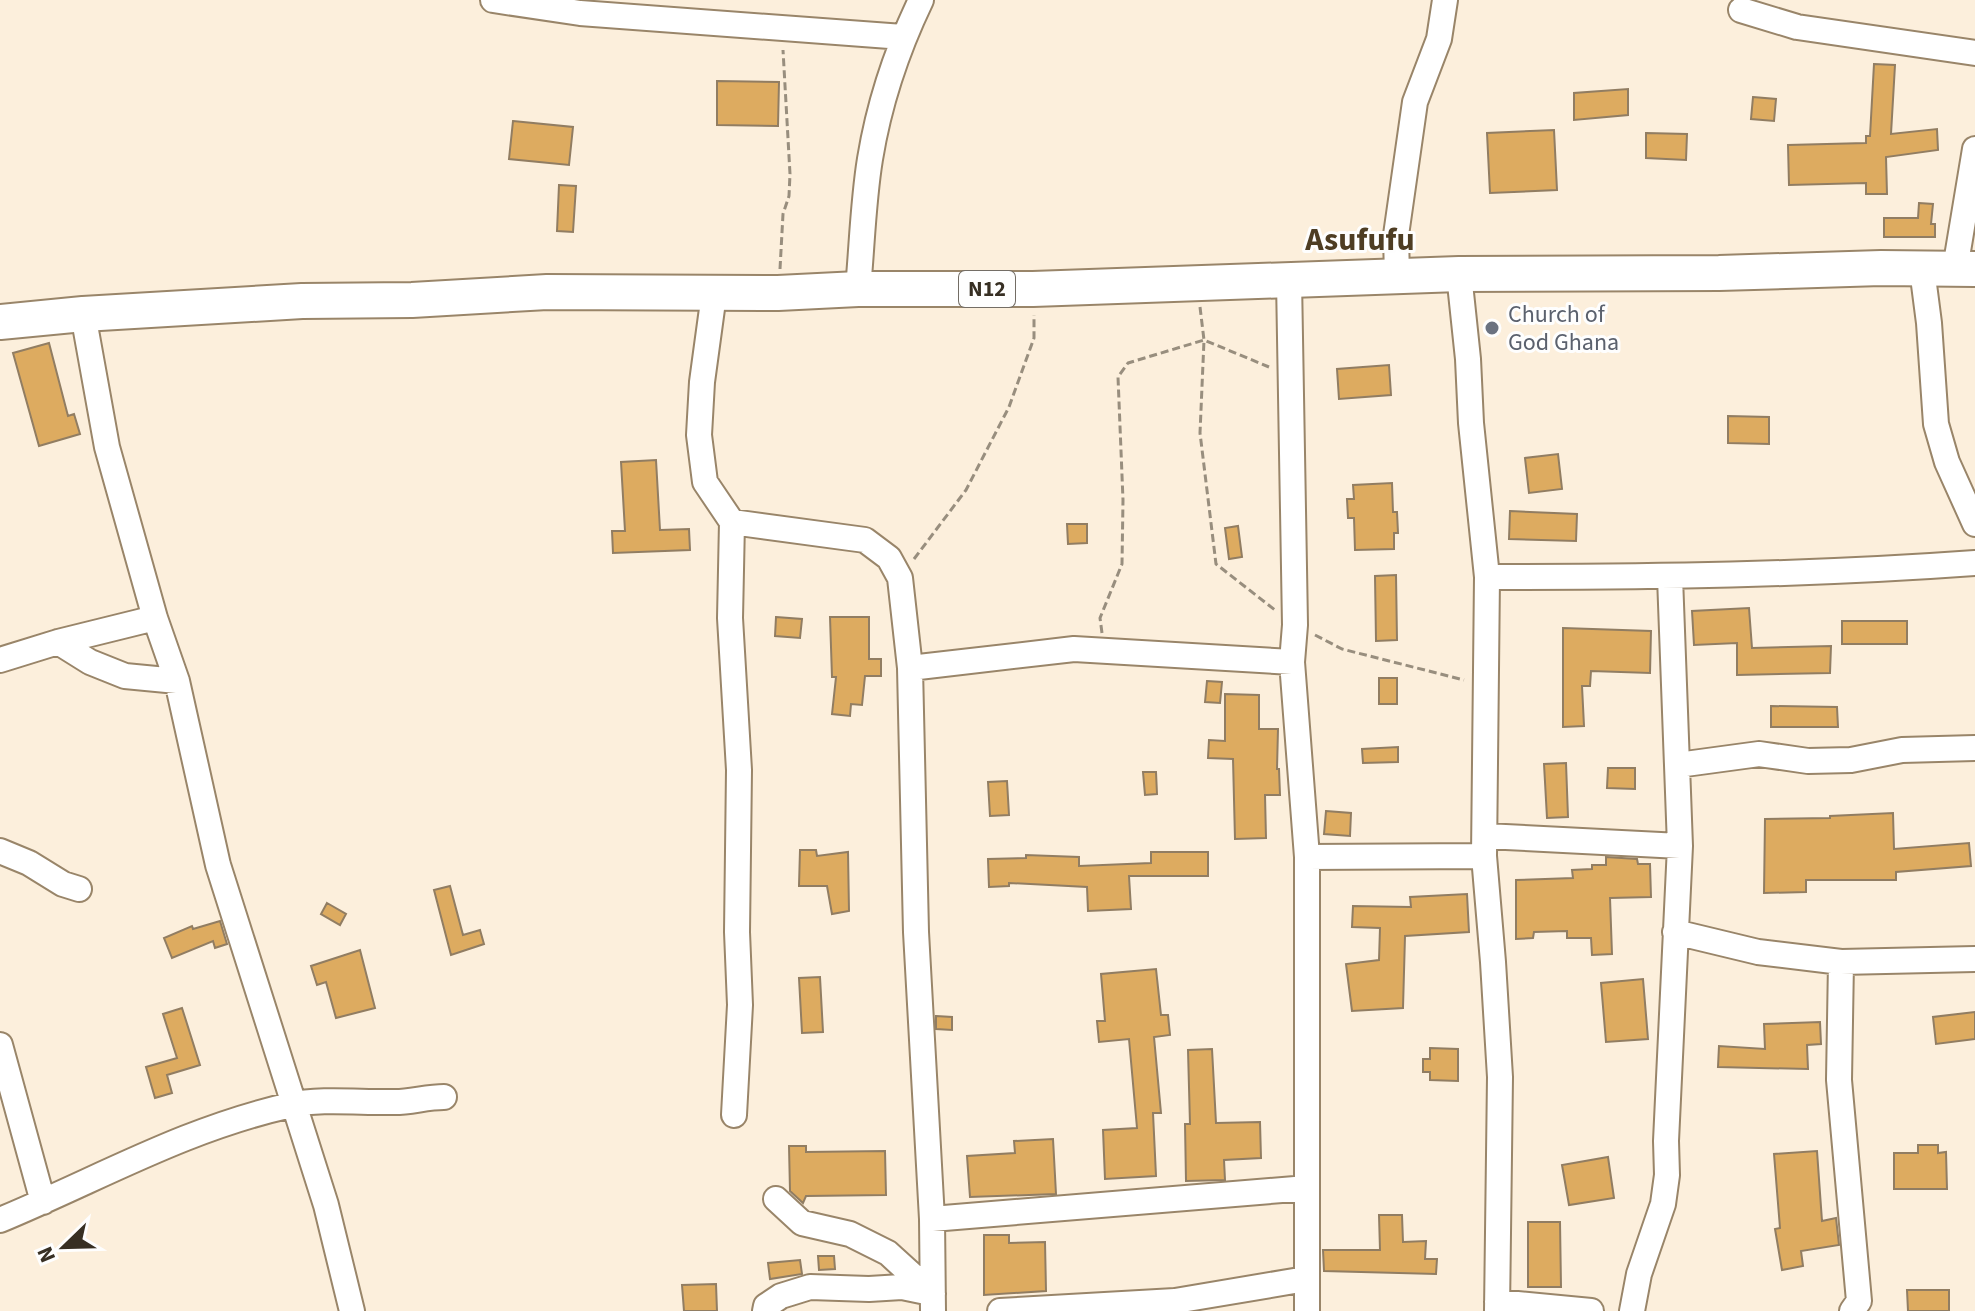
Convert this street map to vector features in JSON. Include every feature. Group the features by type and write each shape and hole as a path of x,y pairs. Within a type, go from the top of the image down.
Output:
{"highway":[{"name":"N12","path":"0,322 302,301 412,300 547,292 714,294 858,289 1033,289 1459,274 1951,269"}],"street":[{"path":"493,0 580,13 903,37"},
{"path":"858,289 870,160 884,97 903,37 921,0"},
{"path":"1397,277 1396,235 1415,102 1439,39 1445,0"},
{"path":"1741,10 1797,27 1975,53"},
{"path":"1975,149 1951,269 1929,323 1936,424 1947,462 1975,524"},
{"path":"1459,274 1487,577 1484,846 1500,1077 1497,1306 1591,1311"},
{"path":"1289,280 1295,625 1292,662 1307,857 1307,1311"},
{"path":"714,294 702,382 699,435 705,482 732,522 730,618 739,770 737,932 740,1005 734,1115"},
{"path":"83,314 107,447 155,618 177,681 218,865 326,1205 352,1311"},
{"path":"732,522 865,540 889,558 900,578 910,668 916,932 932,1219 933,1302"},
{"path":"1487,577 1670,577 1863,571 1975,563"},
{"path":"1632,1311 1639,1274 1663,1204 1667,1175 1680,846 1670,577"},
{"path":"0,660 155,618"},
{"path":"58,642 90,662 125,676 177,681"},
{"path":"910,668 1074,649 1292,662"},
{"path":"1678,765 1759,754 1808,761 1851,760 1902,750 1975,748"},
{"path":"1307,857 1484,846 1680,846"},
{"path":"0,851 29,863 63,884 79,889"},
{"path":"1675,932 1758,952 1841,962 1975,959"},
{"path":"1841,962 1839,1080 1859,1301 1852,1311"},
{"path":"0,1045 43,1202"},
{"path":"0,1220 154,1148 230,1121 295,1104 401,1102 444,1097"},
{"path":"932,1219 1307,1188"},
{"path":"776,1199 802,1223 850,1234 888,1253 933,1302"},
{"path":"1000,1311 1175,1301 1306,1279"},
{"path":"765,1311 766,1306 781,1296 810,1287 902,1287 933,1302"}],"path":[{"path":"778,293 783,214 789,196 790,174 782,29"},
{"path":"1197,282 1204,340 1200,433 1216,564 1295,625 1342,649 1439,675 1485,683"},
{"path":"900,578 966,490 1009,407 1034,338 1033,289"},
{"path":"1129,652 1103,639 1100,618 1122,564 1118,377 1128,363 1204,340 1260,361 1290,379"}],"building":[{"path":"1874,64 1895,65 1891,134 1937,129 1938,150 1886,157 1887,194 1866,194 1866,183 1789,185 1788,145 1866,143 1866,136 1870,136"},
{"path":"717,81 779,82 778,126 717,125"},
{"path":"1628,89 1628,115 1574,120 1574,93"},
{"path":"1753,97 1776,99 1774,121 1751,119"},
{"path":"513,121 573,127 569,165 509,159"},
{"path":"1554,130 1557,190 1490,193 1487,133"},
{"path":"1646,133 1687,134 1686,160 1646,158"},
{"path":"559,185 576,186 573,232 557,231"},
{"path":"1919,203 1933,204 1931,224 1935,224 1935,237 1884,237 1884,218 1918,218"},
{"path":"49,343 68,416 74,414 80,434 39,446 13,353"},
{"path":"1389,365 1391,395 1339,399 1337,369"},
{"path":"1728,416 1769,417 1769,444 1728,443"},
{"path":"1558,454 1562,489 1529,493 1525,458"},
{"path":"656,460 660,530 689,529 690,550 613,553 612,531 625,531 621,462"},
{"path":"1392,483 1393,512 1397,512 1398,533 1394,533 1394,549 1355,550 1354,518 1348,518 1347,499 1354,499 1353,485"},
{"path":"1510,511 1577,514 1576,541 1509,539"},
{"path":"1067,524 1087,524 1087,543 1068,544"},
{"path":"1238,526 1242,557 1229,559 1225,528"},
{"path":"1396,575 1397,640 1376,641 1375,576"},
{"path":"1749,608 1752,648 1831,646 1830,673 1737,675 1737,643 1694,645 1692,611"},
{"path":"776,617 802,619 800,638 775,636"},
{"path":"830,617 869,617 869,659 881,659 881,676 865,676 862,705 851,704 850,716 832,714 836,677 832,677"},
{"path":"1842,621 1907,621 1907,644 1842,644"},
{"path":"1563,628 1651,631 1650,673 1591,671 1590,686 1582,686 1584,726 1563,727"},
{"path":"1379,678 1397,678 1397,704 1379,704"},
{"path":"1207,681 1222,682 1220,703 1205,702"},
{"path":"1225,694 1259,695 1259,729 1278,729 1280,795 1265,795 1266,838 1235,839 1233,759 1208,758 1209,740 1225,741"},
{"path":"1771,706 1837,707 1838,727 1771,727"},
{"path":"1398,747 1398,762 1363,763 1362,749"},
{"path":"1566,763 1568,817 1547,818 1544,764"},
{"path":"1608,768 1635,768 1635,789 1607,788"},
{"path":"1143,772 1156,772 1157,794 1145,795"},
{"path":"1007,781 1009,815 990,816 988,782"},
{"path":"1326,811 1351,813 1350,836 1324,834"},
{"path":"1893,813 1894,849 1969,843 1971,866 1896,872 1896,880 1806,880 1806,892 1764,893 1765,819"},
{"path":"800,850 816,850 817,856 848,852 849,911 832,914 827,886 799,886"},
{"path":"1151,852 1208,852 1208,876 1129,876 1131,909 1088,911 1087,887 1009,883 1009,886 989,887 988,859 1026,858 1026,855 1079,857 1079,866 1151,863"},
{"path":"1606,857 1637,859 1638,864 1650,864 1651,897 1610,898 1612,954 1592,955 1591,938 1567,938 1567,931 1534,932 1533,938 1516,939 1516,880 1573,878 1572,870 1606,865"},
{"path":"450,886 463,935 480,930 484,944 451,955 434,890"},
{"path":"1467,894 1469,932 1405,936 1403,1008 1352,1011 1346,964 1379,960 1380,928 1352,927 1353,906 1411,907 1410,897"},
{"path":"327,903 346,914 340,925 321,914"},
{"path":"220,921 227,944 215,948 213,941 172,958 164,938 192,926 193,929"},
{"path":"360,950 375,1008 336,1018 326,982 317,985 311,966"},
{"path":"1156,969 1161,1015 1168,1015 1170,1035 1154,1037 1161,1113 1153,1113 1156,1176 1105,1179 1103,1130 1137,1128 1129,1039 1099,1042 1097,1021 1105,1021 1101,974"},
{"path":"820,977 823,1032 802,1033 799,978"},
{"path":"1643,979 1648,1039 1606,1042 1601,983"},
{"path":"182,1008 200,1065 167,1075 172,1093 155,1098 146,1067 177,1058 163,1014"},
{"path":"1975,1012 1975,1039 1936,1044 1933,1017"},
{"path":"936,1016 952,1017 952,1030 936,1029"},
{"path":"1820,1022 1821,1044 1807,1045 1808,1069 1718,1067 1719,1046 1765,1049 1764,1024"},
{"path":"1430,1048 1458,1049 1458,1081 1430,1080 1430,1072 1423,1072 1423,1059 1430,1059"},
{"path":"1212,1049 1216,1123 1260,1122 1261,1158 1224,1160 1225,1180 1186,1181 1185,1124 1190,1124 1188,1050"},
{"path":"1053,1139 1056,1194 970,1197 967,1156 1015,1153 1014,1141"},
{"path":"1918,1145 1938,1145 1938,1153 1946,1152 1947,1189 1894,1189 1894,1153 1918,1153"},
{"path":"789,1146 806,1146 806,1152 885,1151 886,1195 806,1196 803,1203 790,1191"},
{"path":"1817,1151 1822,1221 1836,1218 1839,1245 1801,1251 1803,1266 1782,1270 1775,1229 1780,1228 1774,1154"},
{"path":"1608,1157 1614,1198 1569,1205 1562,1165"},
{"path":"1379,1215 1402,1215 1403,1242 1426,1241 1425,1259 1437,1259 1436,1274 1324,1271 1323,1250 1380,1250"},
{"path":"1528,1222 1560,1222 1561,1287 1528,1287"},
{"path":"984,1235 1009,1235 1009,1243 1045,1242 1046,1291 984,1295"},
{"path":"818,1256 834,1256 835,1269 819,1270"},
{"path":"800,1260 802,1274 770,1279 768,1263"},
{"path":"716,1284 717,1311 684,1311 682,1285"},
{"path":"1907,1290 1949,1290 1949,1311 1908,1311"}],"place":[{"name":"Church of God Ghana","path":"1492,328"}],"district":[{"name":"Asufufu","path":"1360,240"}]}
